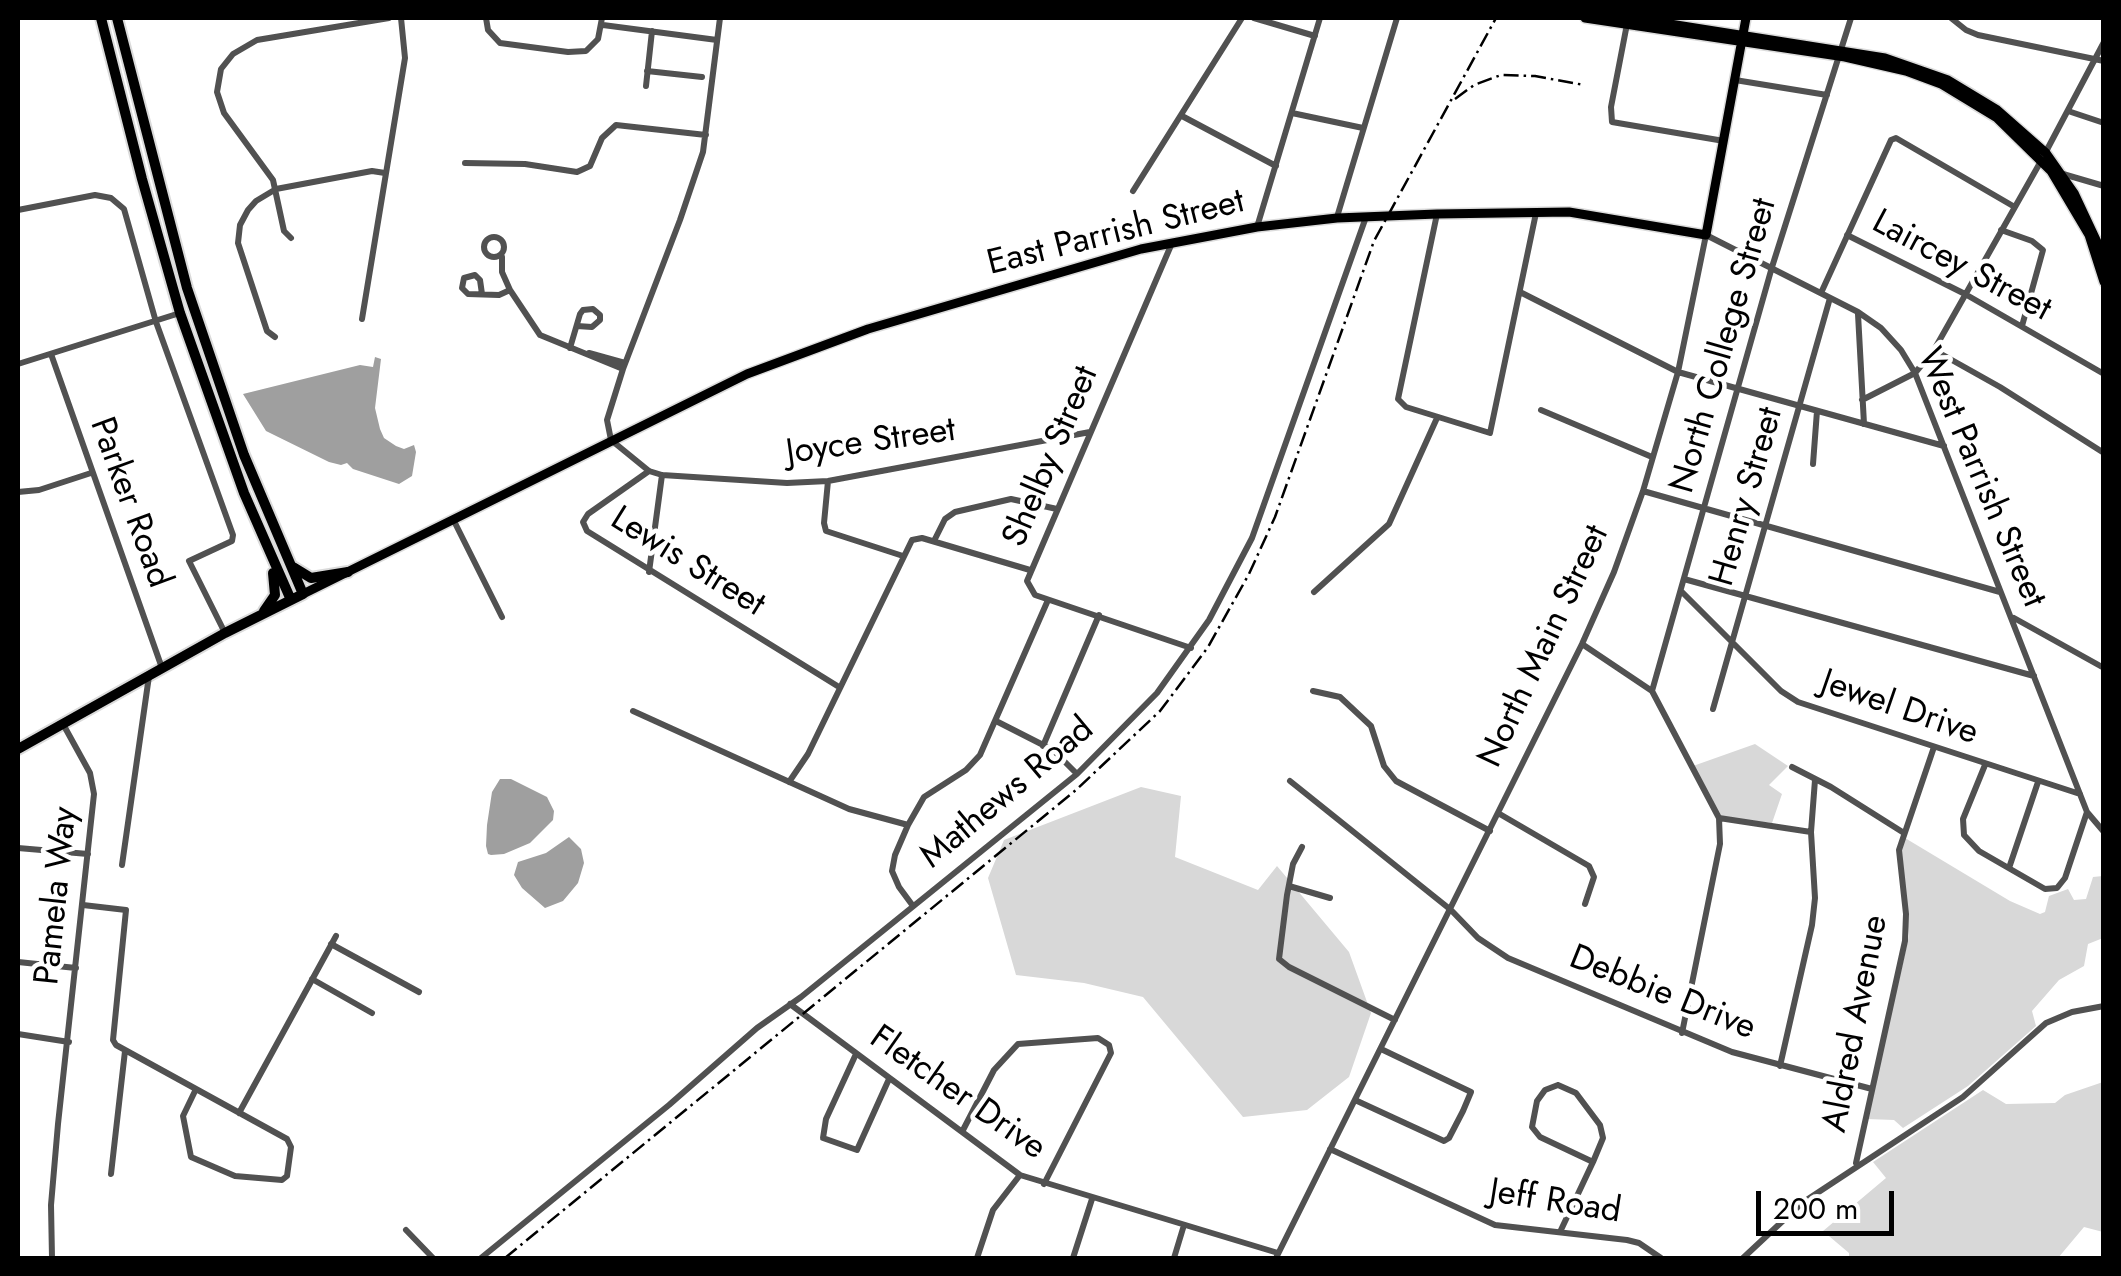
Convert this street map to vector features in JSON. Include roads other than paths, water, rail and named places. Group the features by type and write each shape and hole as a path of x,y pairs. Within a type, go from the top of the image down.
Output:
{"highway":[{"path":"102,18 180,313 277,586 262,614"},
{"path":"116,18 187,288 244,455 288,562 297,597"},
{"path":"244,492 297,597"},
{"path":"288,562 310,578 348,572"},
{"path":"18,749 297,597"}],"main road":[{"path":"1585,18 1629,20 1893,60 1948,80 1996,109 2062,174 2104,257"},
{"name":"North Main Street","path":"1706,235 1746,18"},
{"path":"2044,157 2076,210 2104,282"},
{"name":"East Parrish Street","path":"297,597 610,440 786,358 982,294 1173,242 1336,218 1536,211 1569,212 1706,235"}],"street":[{"path":"291,238 284,231 269,173 224,113 217,92 222,70 232,54 256,40 389,18"},
{"path":"362,318 405,58 401,18"},
{"path":"486,18 488,30 500,43 568,52 586,51 598,39 602,21 717,40"},
{"path":"610,440 607,420 624,366 694,182 706,135 720,18"},
{"path":"1133,192 1242,18"},
{"path":"1254,18 1315,36"},
{"path":"1257,227 1320,18"},
{"path":"1336,218 1397,18"},
{"name":"North College Street","path":"1652,691 1772,268 1851,18"},
{"path":"1951,18 1978,36 2104,61"},
{"path":"1629,20 1610,106 1612,122 1724,141"},
{"path":"646,86 652,31"},
{"path":"1862,400 1914,373 1934,350 2044,157 2104,42"},
{"path":"648,71 702,78"},
{"path":"1735,80 1826,95"},
{"path":"2068,111 2104,122"},
{"path":"1292,112 1363,128"},
{"path":"1182,116 1276,166"},
{"path":"466,162 525,164 577,172 590,166 602,138 616,125 706,135"},
{"path":"1821,293 1891,140 1896,138 2014,206"},
{"path":"275,337 267,330 241,255 238,236 248,210 256,200 276,189 372,171 386,173"},
{"path":"2062,174 2104,186"},
{"path":"18,210 103,195 119,202 126,215 156,322 233,535 232,541 189,560 225,633"},
{"path":"1437,214 1398,399 1409,408 1490,433 1536,211"},
{"name":"Mathews Road","path":"481,1258 713,1069 757,1028 1078,774 1158,693 1192,648 1238,566 1264,509 1366,217"},
{"path":"2000,230 2032,241 2043,250 2022,326"},
{"name":"Laircey Street","path":"1847,234 1965,294 2104,374"},
{"name":"West Parrish Street","path":"1706,235 1858,312 1892,340 1914,373 2087,812 2104,832"},
{"name":"North Main Street","path":"1277,1256 1451,910 1614,572 1678,372 1706,235"},
{"name":"Shelby Street","path":"1173,242 1030,570 1028,587 1048,600 1192,648"},
{"path":"502,257 502,272 510,290 540,335 624,366"},
{"path":"482,294 499,295 510,290"},
{"path":"1520,292 1678,372 1944,446"},
{"name":"Henry Street","path":"1713,709 1830,298"},
{"path":"1858,312 1864,424"},
{"path":"18,364 180,313"},
{"path":"570,348 577,326"},
{"path":"1934,350 2000,386 2104,452"},
{"name":"Parker Road","path":"51,354 162,668"},
{"path":"1541,410 1652,457"},
{"path":"1813,464 1817,412"},
{"path":"1314,592 1389,524 1438,418"},
{"name":"Joyce Street","path":"610,440 649,472 788,483 828,481 1090,432"},
{"name":"Lewis Street","path":"649,472 588,514 582,522 588,531 839,687"},
{"path":"18,492 39,490 91,473"},
{"path":"649,572 662,475"},
{"path":"828,481 826,531 903,556"},
{"path":"1643,491 2000,592"},
{"path":"934,541 945,519 955,512 1012,499 1057,509"},
{"path":"453,519 502,618"},
{"path":"789,782 808,754 914,538 1030,570"},
{"path":"1684,579 2034,676"},
{"name":"Jewel Drive","path":"1681,591 1781,691 1798,702 2081,794"},
{"path":"913,906 898,888 892,871 908,825 924,798 976,762 1048,600"},
{"path":"1043,746 1099,615"},
{"path":"2012,617 2104,668"},
{"path":"1582,644 1652,691 1720,818 1720,844 1682,1033"},
{"path":"122,865 150,674"},
{"path":"1313,691 1347,702 1371,726 1384,766 1396,781 1490,830"},
{"path":"633,711 849,809 908,825"},
{"path":"996,721 1063,757 1078,774"},
{"name":"Pamela Way","path":"52,1258 51,1204 84,905 93,782 63,724"},
{"name":"Aldred Avenue","path":"1855,1166 1906,942 1899,850 1934,747"},
{"path":"1986,765 1962,828 1967,842 2045,888 2057,888 2066,878 2087,812"},
{"path":"1792,767 1904,834"},
{"path":"1780,1066 1812,925 1815,780"},
{"name":"Debbie Drive","path":"1290,781 1451,910 1478,938 1508,958 1682,1033 1780,1066 1872,1089"},
{"path":"2009,868 2038,782"},
{"path":"1498,812 1590,866 1594,877 1585,904"},
{"path":"1720,818 1811,832"},
{"path":"1302,846 1293,864 1279,959 1395,1020"},
{"path":"18,848 88,854"},
{"path":"1289,886 1330,898"},
{"path":"84,905 126,910 113,1040 125,1051 196,1089 288,1139 289,1172 282,1180 235,1176 191,1157 183,1116 196,1089"},
{"path":"238,1112 334,940 419,992"},
{"path":"18,962 76,968"},
{"path":"312,979 372,1013"},
{"name":"Fletcher Drive","path":"790,1004 1020,1174 1277,1256"},
{"path":"1743,1258 1781,1219 1964,1096 2046,1023 2072,1012 2104,1006"},
{"path":"18,1034 68,1042"},
{"path":"962,1132 994,1070 1018,1044 1098,1038 1111,1053 1044,1184"},
{"path":"1355,1100 1444,1141 1453,1130 1470,1092 1381,1049"},
{"path":"111,1174 125,1051"},
{"path":"856,1054 826,1119 822,1134 832,1143 856,1150 889,1079"},
{"path":"1560,1232 1593,1162 1603,1138 1600,1125 1571,1088 1551,1086 1537,1101 1532,1127 1540,1137 1593,1162"},
{"name":"Jeff Road","path":"1330,1149 1480,1220 1506,1228 1631,1241 1661,1258"},
{"path":"978,1258 992,1210 1020,1174"},
{"path":"1073,1258 1092,1199"},
{"path":"1174,1258 1184,1225"},
{"path":"406,1230 433,1258"}],"railway":[{"path":"505,1258 1076,790 1160,711 1208,647 1249,574 1275,517 1374,241 1496,18"},
{"path":"1455,99 1474,85 1501,75 1535,76 1584,85"}]}
